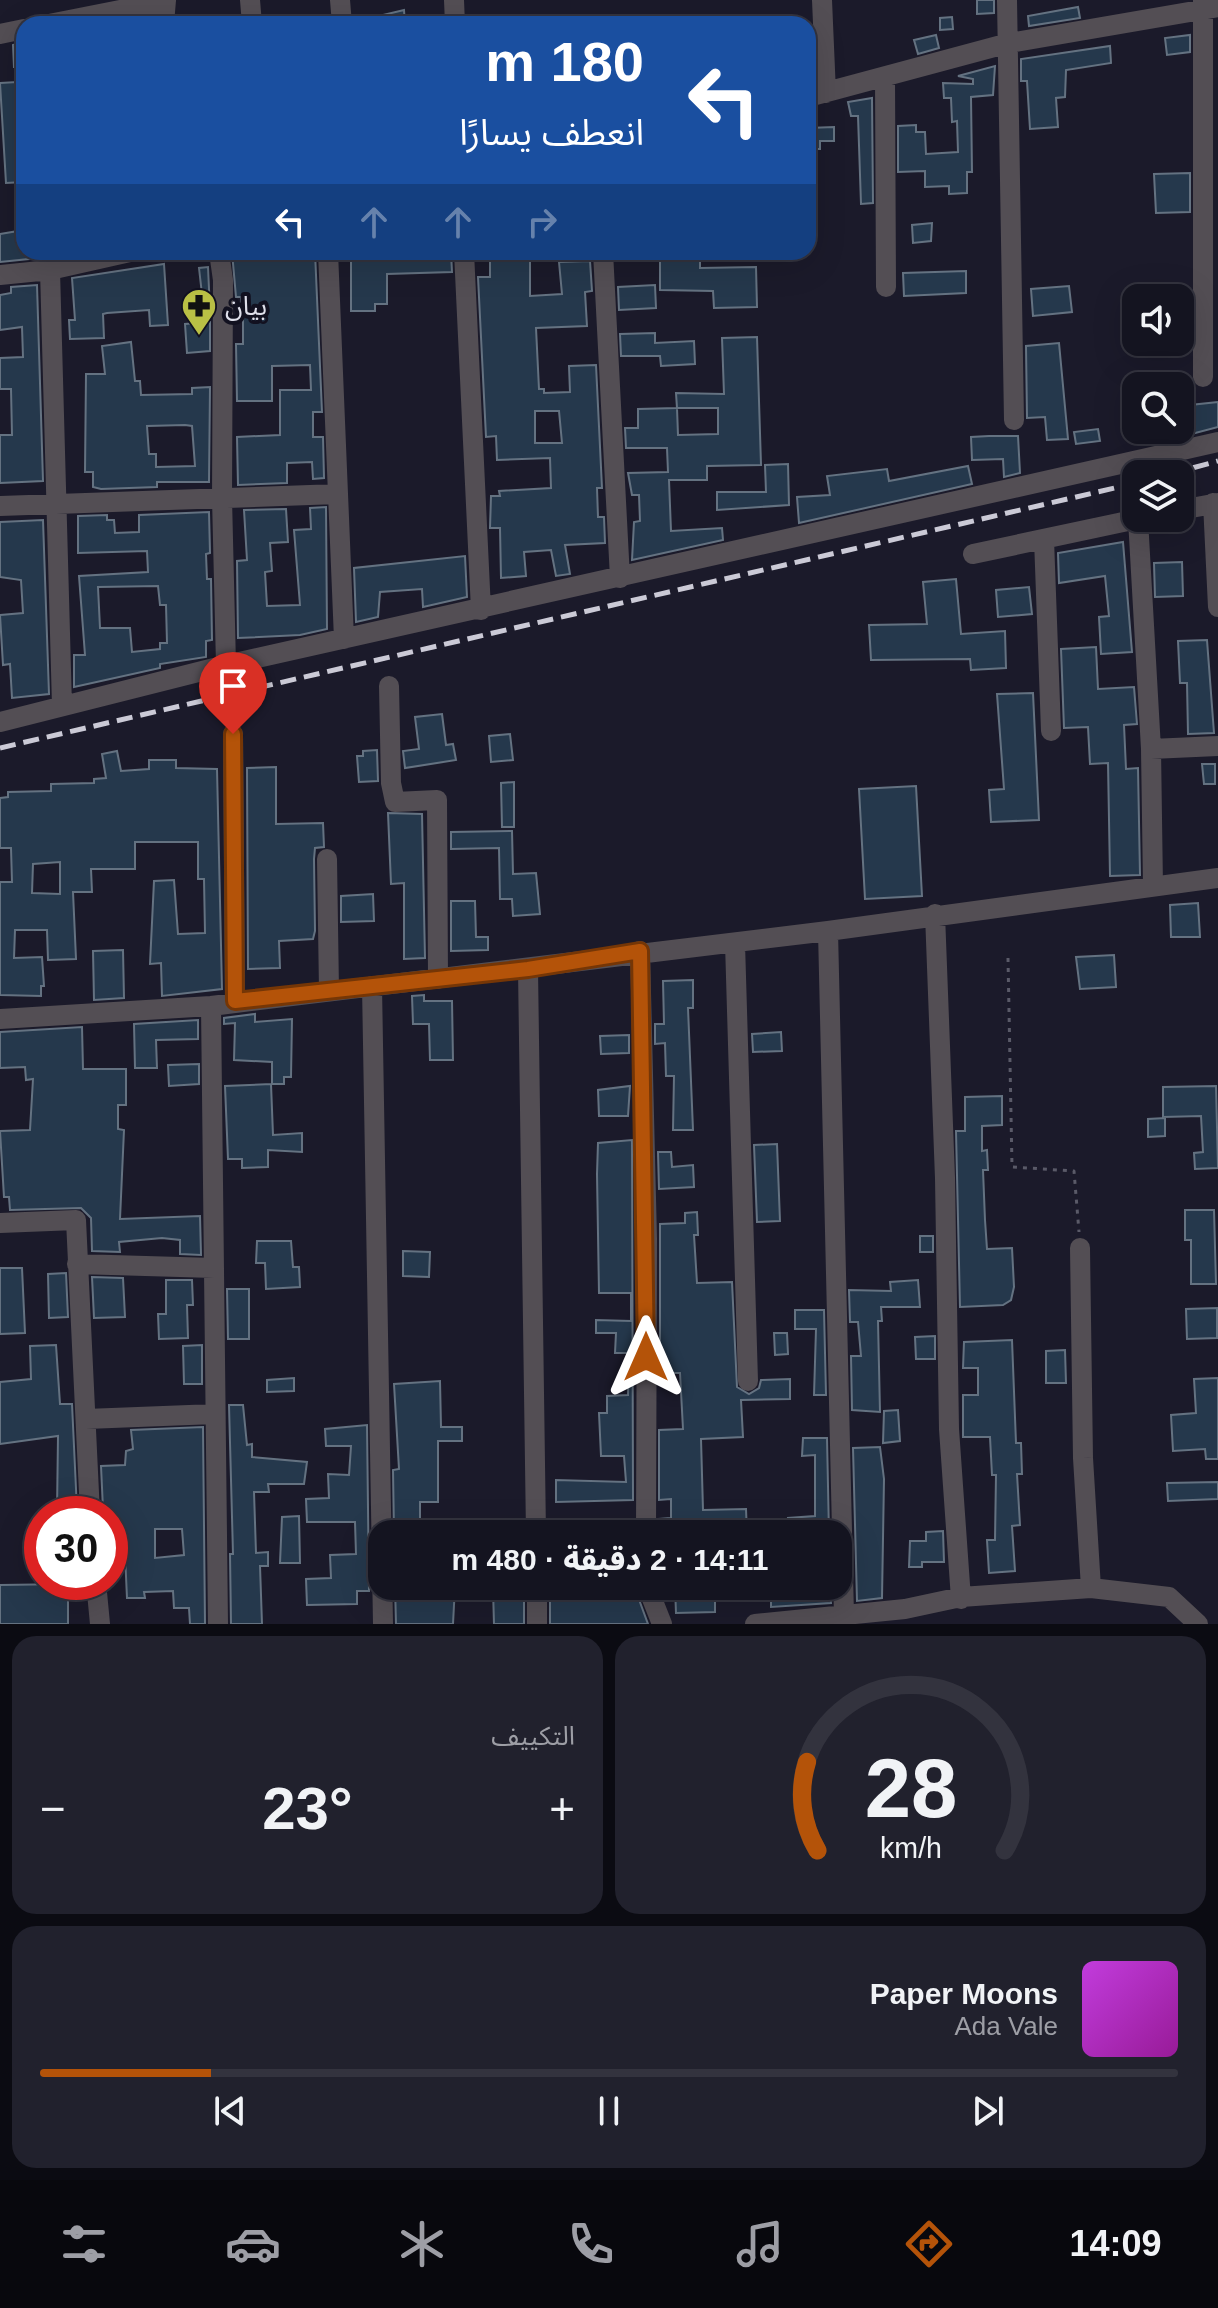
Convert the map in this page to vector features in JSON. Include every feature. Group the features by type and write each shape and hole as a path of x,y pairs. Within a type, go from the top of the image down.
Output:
{"street":[{"path":"88,16 166,0"},
{"path":"822,0 817,95 1009,43 1208,5 1203,377"},
{"path":"1007,0 1014,420"},
{"path":"885,78 886,287"},
{"path":"0,275 50,270 94,260"},
{"path":"220,260 223,280 222,498 226,665"},
{"path":"328,260 344,639"},
{"path":"464,260 481,610"},
{"path":"603,260 620,578"},
{"path":"50,270 54,503 62,706"},
{"path":"0,722 226,665 1218,442"},
{"path":"0,506 338,494"},
{"path":"1194,507 1216,503 1218,607"},
{"path":"973,554 1122,522"},
{"path":"1141,532 1151,749 1153,886"},
{"path":"1044,539 1051,731"},
{"path":"389,686 391,783 395,802 437,800 438,979"},
{"path":"233,734 235,1001"},
{"path":"1151,749 1218,746"},
{"path":"327,859 329,991"},
{"path":"0,1019 211,1006 528,969 640,951 735,943 1218,878"},
{"path":"935,914 945,1178 949,1429 961,1598"},
{"path":"828,931 844,1616"},
{"path":"735,943 748,1381"},
{"path":"640,951 647,1239 646,1520"},
{"path":"528,969 536,1520"},
{"path":"372,986 383,1624"},
{"path":"211,1006 218,1624"},
{"path":"0,1223 76,1220 89,1496"},
{"path":"1080,1248 1083,1458 1091,1588"},
{"path":"77,1264 214,1268"},
{"path":"86,1419 215,1414"},
{"path":"755,1624 905,1609 961,1598 1091,1588 1169,1597 1198,1624"},
{"path":"98,1600 100,1624"},
{"path":"537,1600 537,1624"},
{"path":"653,1600 662,1624"}],"path":[{"path":"1008,958 1012,1167 1074,1171 1080,1248"}],"building":[{"path":"977,0 994,0 994,13 977,14"},
{"path":"1078,7 1080,18 1029,26 1028,16"},
{"path":"404,10 404,16 379,16"},
{"path":"952,17 953,29 940,30 940,18"},
{"path":"936,35 939,48 918,54 914,40"},
{"path":"1190,35 1190,52 1167,55 1165,38"},
{"path":"16,44 16,67 14,67 13,45"},
{"path":"1110,46 1111,63 1066,70 1065,97 1056,98 1058,127 1030,129 1027,81 1021,81 1021,59"},
{"path":"995,66 993,95 971,97 972,172 967,172 967,193 949,194 949,186 925,187 925,171 898,172 898,126 916,125 916,132 925,132 926,154 958,152 957,121 952,122 951,98 944,98 943,83 973,84 973,79 958,76"},
{"path":"16,82 16,182 6,183 0,83"},
{"path":"872,98 873,203 861,204 858,116 851,116 848,102"},
{"path":"834,127 834,141 820,141 820,149 816,149 816,128"},
{"path":"1190,173 1190,212 1156,213 1154,174"},
{"path":"932,223 931,241 913,243 912,225"},
{"path":"16,231 16,260 19,260 0,262 0,234"},
{"path":"233,260 315,260 322,412 313,412 313,437 323,437 324,478 313,479 312,462 287,463 287,483 238,485 237,437 280,435 280,390 311,390 310,365 272,366 272,401 237,401 236,344 243,344 243,318 241,297 236,297"},
{"path":"351,260 451,260 452,272 387,274 387,304 375,304 375,311 351,311"},
{"path":"490,260 530,260 530,296 562,294 559,262 590,261 592,291 585,292 587,326 536,328 539,389 544,389 544,393 570,392 569,366 596,365 602,488 597,488 598,517 604,517 605,543 565,545 570,574 556,576 551,550 524,552 526,576 501,578 500,528 490,528 491,496 500,496 499,491 551,488 550,458 497,460 496,436 486,437 478,277 490,277","holes":["535,411 559,411 562,443 535,443"]},
{"path":"660,260 700,260 700,268 756,267 757,307 714,308 713,291 660,290"},
{"path":"164,264 168,325 150,326 149,310 107,313 103,314 104,338 70,339 69,320 75,320 72,278"},
{"path":"208,267 210,311 204,312 199,268"},
{"path":"966,271 966,293 904,296 903,273"},
{"path":"37,285 43,481 0,483 0,435 12,435 11,389 0,389 0,358 23,357 22,327 0,330 0,295 11,293 11,287"},
{"path":"655,285 656,308 619,310 618,287"},
{"path":"1069,286 1072,312 1033,316 1031,289"},
{"path":"210,322 210,351 187,353 185,324"},
{"path":"655,333 655,343 694,341 695,364 661,366 660,356 621,356 620,334"},
{"path":"757,337 761,465 707,466 707,480 669,480 671,531 722,528 723,540 632,560 634,522 640,521 639,495 632,495 628,473 668,472 667,448 626,448 625,428 638,428 638,409 677,408 676,393 724,394 722,338","holes":["677,408 718,408 718,434 678,435"]},
{"path":"131,342 135,381 140,381 141,395 192,394 192,388 210,387 209,482 157,482 157,487 93,487 93,472 85,472 86,374 105,374 102,346","holes":["147,426 192,426 195,466 156,467 156,454 149,454"]},
{"path":"1059,343 1068,439 1047,440 1045,417 1027,418 1026,346"},
{"path":"1218,402 1218,427 1194,433 1194,405"},
{"path":"1098,429 1100,441 1076,444 1074,432"},
{"path":"1018,436 1020,473 1004,477 1003,459 972,460 971,437"},
{"path":"788,464 789,505 717,510 717,492 766,492 765,465"},
{"path":"968,466 972,484 799,523 797,497 830,495 827,476 887,469 889,481"},
{"path":"326,507 327,629 300,635 238,638 237,561 247,560 244,510 286,509 288,542 270,543 272,571 265,572 267,606 300,605 294,530 311,529 310,508"},
{"path":"209,512 210,553 206,554 207,579 211,579 212,640 206,641 206,657 160,664 160,668 74,687 74,655 85,655 79,576 148,572 147,551 78,553 78,516 107,515 107,520 114,520 115,533 139,532 139,515","holes":["158,586 160,605 166,605 167,643 160,643 160,649 132,652 130,628 100,628 98,587"]},
{"path":"43,520 49,694 12,698 10,664 3,665 0,615 23,613 21,580 0,577 0,522"},
{"path":"1123,542 1132,652 1101,654 1099,617 1109,616 1105,576 1059,583 1058,553"},
{"path":"465,556 467,597 423,607 422,589 380,592 378,617 356,622 354,568"},
{"path":"1182,562 1183,596 1155,597 1154,563"},
{"path":"956,579 961,634 1005,631 1006,668 971,670 970,659 871,660 869,625 927,624 923,582"},
{"path":"1029,587 1032,614 998,617 996,590"},
{"path":"1207,640 1214,733 1188,734 1187,683 1180,683 1178,641"},
{"path":"1096,647 1098,689 1134,687 1137,724 1124,725 1126,769 1138,768 1140,875 1110,876 1108,763 1090,764 1088,727 1064,728 1061,649"},
{"path":"1033,693 1039,820 991,822 989,790 1004,789 997,694"},
{"path":"442,714 446,745 453,744 456,760 405,768 403,751 419,749 415,717"},
{"path":"510,734 513,760 491,762 489,736"},
{"path":"377,750 378,781 359,782 357,756 363,756 363,751"},
{"path":"117,751 121,771 149,769 149,760 176,760 176,768 217,769 222,989 162,996 161,963 150,964 154,881 174,880 178,934 205,933 204,879 198,879 198,842 135,842 135,869 91,869 92,892 73,892 76,959 48,960 47,930 15,930 14,958 42,957 44,986 41,986 41,996 0,995 0,882 12,882 11,848 0,848 0,798 8,797 8,792 51,791 51,784 94,783 94,779 106,778 102,754","holes":["60,862 60,894 32,893 33,864"]},
{"path":"1202,764 1215,764 1215,784 1204,784"},
{"path":"276,767 276,824 323,823 324,847 315,848 314,859 315,931 313,939 279,941 280,968 248,969 247,768"},
{"path":"514,782 514,827 502,827 501,783"},
{"path":"916,786 922,896 865,899 859,789"},
{"path":"388,813 422,814 425,958 404,959 404,883 391,884"},
{"path":"512,831 513,874 536,873 540,914 513,916 512,899 500,899 499,848 451,849 451,832"},
{"path":"373,894 374,921 341,922 341,896"},
{"path":"451,901 475,901 476,937 488,937 488,950 451,951"},
{"path":"1198,903 1200,937 1171,937 1170,905"},
{"path":"123,950 124,998 94,1000 93,951"},
{"path":"1114,955 1116,987 1080,989 1076,957"},
{"path":"693,980 693,1008 688,1008 693,1130 673,1130 674,1076 666,1076 665,1043 655,1044 655,1024 664,1024 663,981"},
{"path":"424,995 424,1001 452,1001 453,1060 430,1060 429,1024 413,1024 412,996"},
{"path":"255,1014 255,1022 292,1019 291,1077 284,1077 284,1084 272,1084 272,1062 234,1060 235,1023 224,1024 224,1018"},
{"path":"198,1020 198,1039 156,1040 157,1068 135,1068 134,1024"},
{"path":"82,1027 83,1069 126,1069 126,1105 118,1105 118,1129 124,1130 120,1219 200,1216 201,1255 180,1254 180,1240 162,1238 119,1242 120,1252 92,1251 91,1218 81,1208 10,1210 9,1197 4,1197 0,1131 30,1130 33,1079 26,1080 25,1067 0,1068 0,1032"},
{"path":"781,1032 782,1051 753,1052 752,1034"},
{"path":"629,1035 629,1053 601,1054 600,1036"},
{"path":"199,1064 199,1084 169,1086 168,1065"},
{"path":"271,1084 273,1135 302,1133 302,1152 268,1150 268,1167 242,1168 242,1159 228,1159 225,1086"},
{"path":"630,1086 628,1116 599,1116 598,1090"},
{"path":"1216,1086 1218,1168 1195,1169 1194,1153 1203,1152 1201,1116 1163,1117 1163,1087"},
{"path":"1002,1096 1002,1125 982,1126 982,1151 987,1150 988,1170 983,1170 985,1220 987,1249 1012,1248 1014,1287 1011,1300 1003,1305 960,1307 956,1131 965,1131 965,1097"},
{"path":"1165,1118 1165,1136 1148,1137 1148,1119"},
{"path":"632,1140 633,1500 556,1502 556,1480 626,1482 624,1456 601,1456 599,1413 607,1413 607,1396 628,1395 629,1353 615,1353 616,1333 596,1333 596,1320 631,1321 631,1293 599,1293 597,1174 598,1143"},
{"path":"777,1144 780,1221 757,1222 754,1145"},
{"path":"658,1152 671,1152 672,1167 693,1165 694,1187 659,1189"},
{"path":"1185,1210 1214,1210 1216,1284 1191,1284 1191,1240 1185,1240"},
{"path":"697,1212 698,1235 694,1235 697,1283 732,1282 737,1387 749,1394 759,1388 761,1380 790,1379 790,1399 741,1400 743,1437 701,1439 703,1510 746,1509 746,1520 659,1520 671,1518 671,1499 659,1500 659,1430 683,1429 680,1373 660,1373 660,1224 685,1223 685,1213"},
{"path":"920,1236 933,1236 933,1252 920,1252"},
{"path":"257,1241 291,1241 293,1267 299,1267 300,1287 266,1289 265,1263 256,1263"},
{"path":"403,1251 430,1252 429,1277 403,1276"},
{"path":"0,1268 22,1268 25,1333 0,1334"},
{"path":"66,1273 68,1317 49,1318 48,1274"},
{"path":"92,1277 123,1278 125,1317 94,1318"},
{"path":"166,1280 192,1280 193,1305 187,1305 188,1338 159,1339 158,1314 166,1314"},
{"path":"918,1280 920,1307 881,1307 882,1321 878,1321 880,1412 852,1410 851,1356 861,1356 858,1322 850,1322 849,1290 891,1291 890,1282"},
{"path":"227,1289 249,1289 249,1339 228,1339"},
{"path":"1217,1308 1217,1338 1187,1339 1186,1309"},
{"path":"795,1310 824,1310 826,1395 814,1395 816,1329 795,1329"},
{"path":"774,1333 787,1333 788,1354 775,1355"},
{"path":"935,1336 935,1359 916,1359 915,1337"},
{"path":"1012,1340 1016,1443 1021,1443 1022,1474 1017,1474 1020,1525 1012,1526 1015,1571 989,1573 987,1540 995,1540 996,1475 992,1475 990,1437 963,1437 963,1395 978,1395 978,1368 963,1368 964,1342"},
{"path":"56,1345 60,1404 72,1404 76,1496 57,1496 58,1436 0,1444 0,1382 31,1379 30,1346"},
{"path":"202,1345 202,1384 184,1384 183,1346"},
{"path":"1065,1350 1066,1383 1046,1383 1046,1351"},
{"path":"294,1378 294,1391 267,1392 267,1380"},
{"path":"1218,1378 1218,1459 1206,1459 1205,1449 1173,1451 1171,1415 1196,1413 1194,1379"},
{"path":"440,1381 441,1427 462,1427 462,1441 438,1441 438,1502 420,1502 420,1520 394,1520 393,1470 399,1469 394,1384"},
{"path":"229,1405 243,1405 247,1445 252,1444 252,1457 307,1462 304,1484 268,1484 269,1492 254,1492 256,1553 268,1552 268,1566 260,1566 262,1624 231,1624 230,1554 233,1554"},
{"path":"898,1410 900,1441 883,1443 884,1411"},
{"path":"367,1425 368,1591 357,1591 357,1604 307,1605 306,1579 331,1578 330,1555 356,1554 355,1522 307,1522 306,1499 329,1498 328,1474 349,1475 351,1446 326,1446 325,1429"},
{"path":"203,1427 205,1624 190,1624 189,1608 174,1608 173,1591 144,1592 145,1598 128,1598 128,1496 102,1496 101,1466 125,1465 126,1451 133,1449 131,1430","holes":["155,1529 182,1529 184,1555 155,1558"]},
{"path":"803,1438 827,1438 829,1520 788,1520 815,1516 815,1455 802,1456"},
{"path":"880,1447 884,1479 882,1598 857,1601 853,1448"},
{"path":"1218,1482 1218,1499 1168,1501 1167,1483"},
{"path":"299,1516 300,1563 280,1563 282,1517"},
{"path":"943,1531 944,1562 922,1562 922,1567 909,1567 910,1541 926,1541 926,1532"},
{"path":"0,1585 24,1585 24,1600 68,1600 68,1624 0,1624"},
{"path":"395,1600 454,1600 453,1624 396,1624"},
{"path":"493,1600 524,1600 524,1624 494,1624"},
{"path":"550,1600 639,1600 648,1624 550,1624"},
{"path":"676,1600 715,1600 715,1612 676,1613"},
{"path":"771,1600 831,1600 831,1603 771,1607"}],"railway":[{"path":"1194,468 1218,461"},
{"path":"0,748 1122,486"}],"place":[{"name":"بيان","path":"199,337"}],"route":[{"path":"233,734 235,1001 528,969 640,951 647,1239 646,1357"}]}
